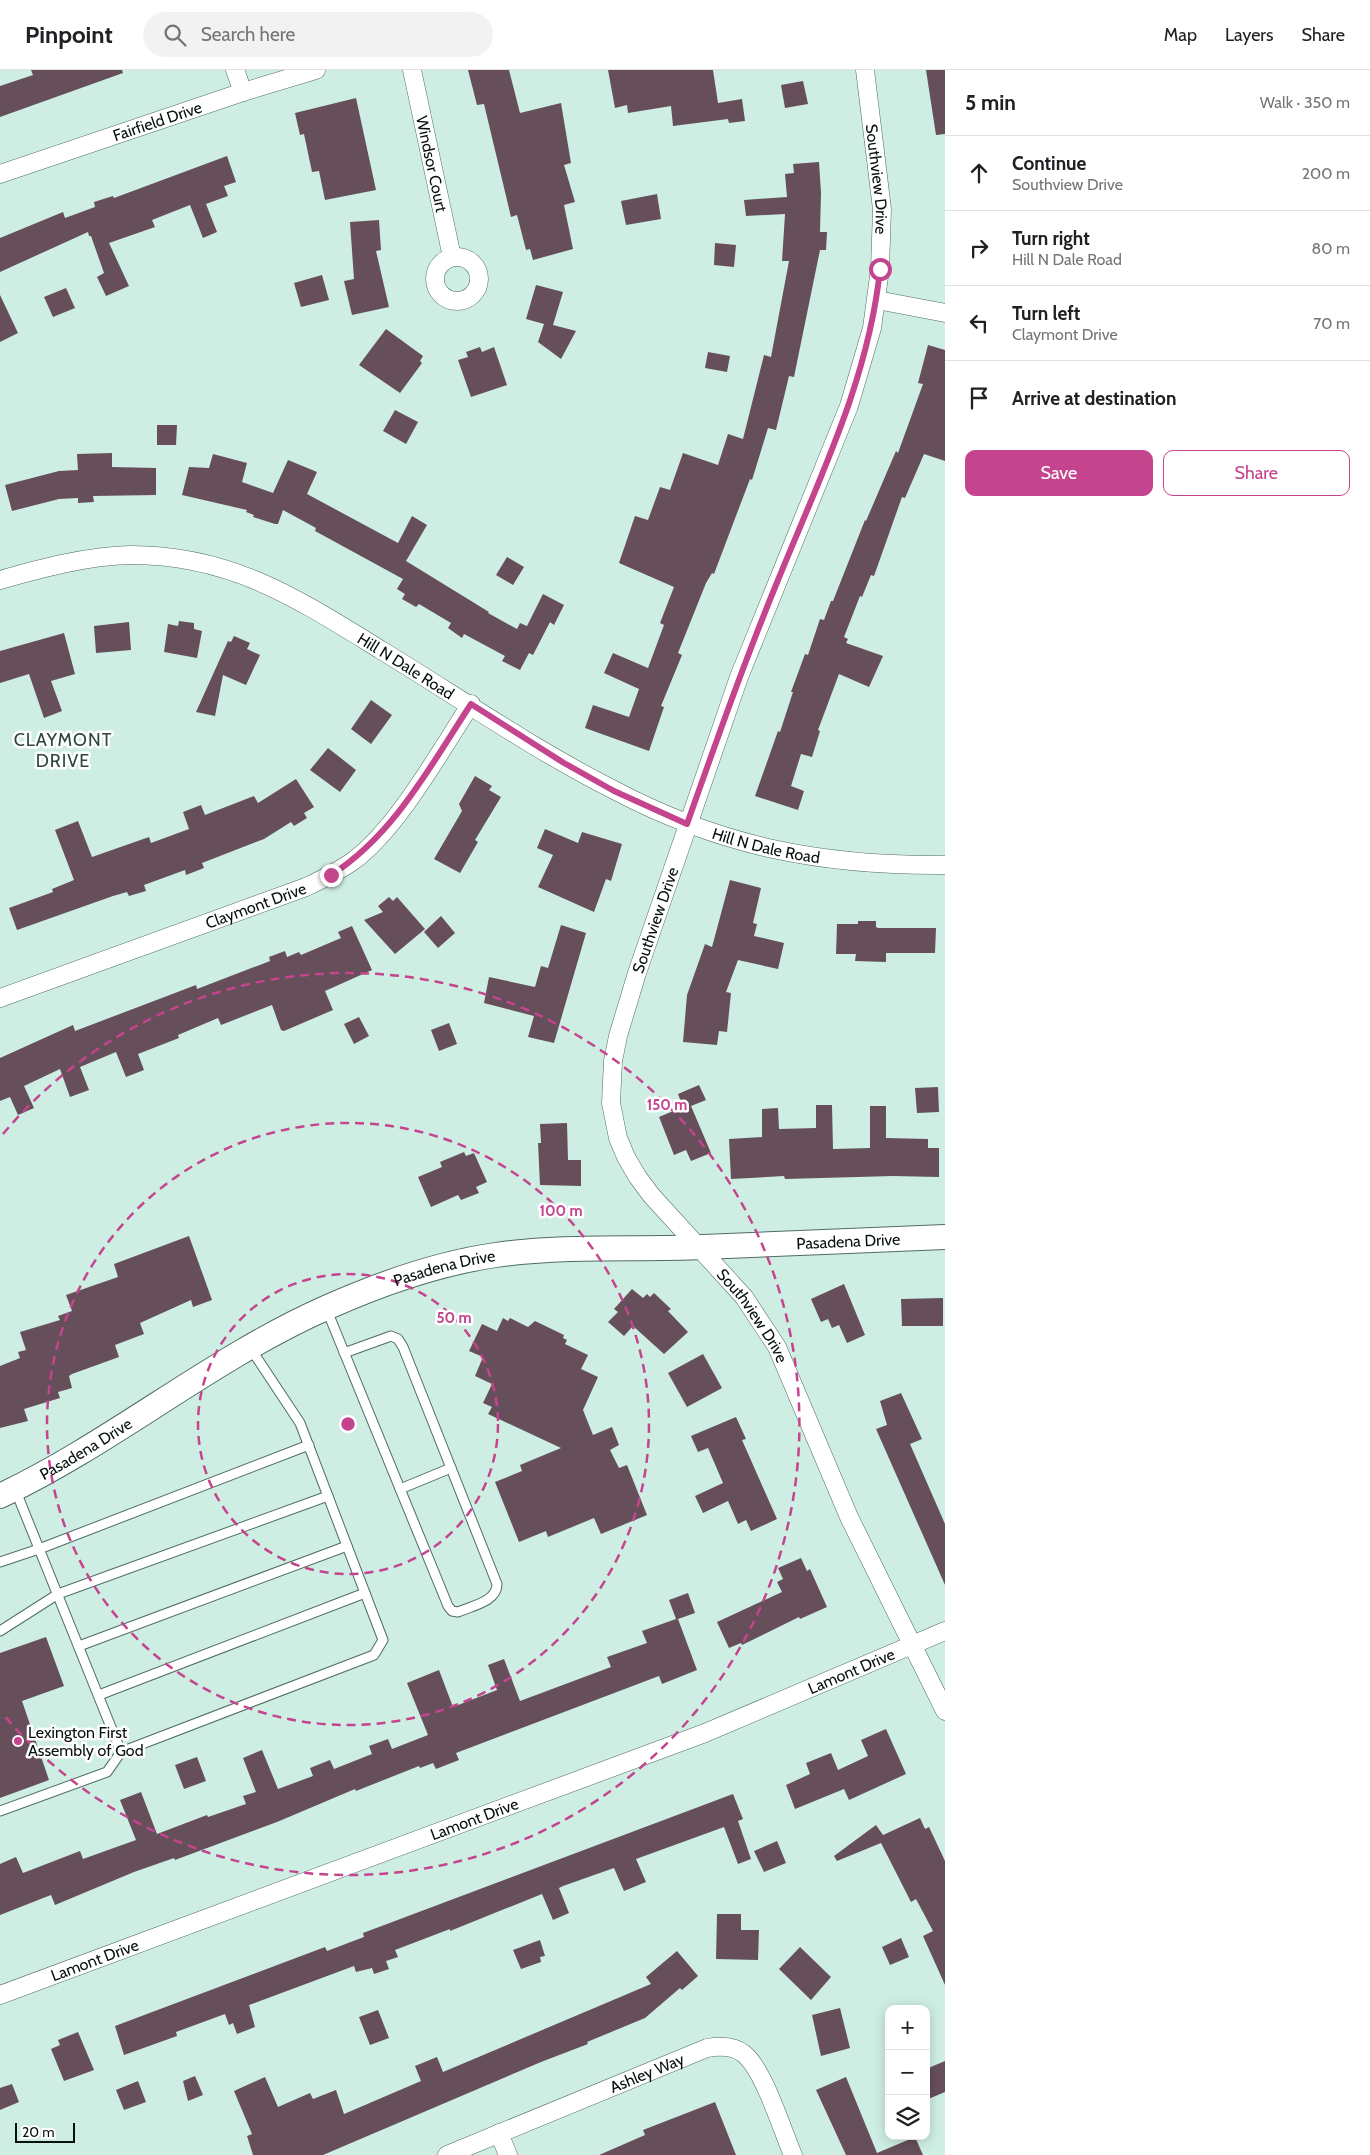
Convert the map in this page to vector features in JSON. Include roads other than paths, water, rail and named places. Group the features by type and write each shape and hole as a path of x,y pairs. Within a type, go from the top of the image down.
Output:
{"street":[{"path":"235,70 243,92"},
{"name":"Fairfield Drive","path":"0,174 243,92 316,70"},
{"name":"Windsor Court","path":"412,70 452,257"},
{"name":"Southview Drive","path":"865,70 882,209 877,300 860,370 849,406 739,677 687,824 618,1036 613,1061 611,1103 618,1138 637,1176 744,1297 777,1347 849,1517 945,1711"},
{"path":"877,300 945,313"},
{"name":"Hill N Dale Road","path":"0,580 87,560 130,555 176,559 229,569 257,579 297,599 471,704 564,763 614,791 687,824 775,851 805,857 909,865 945,865"},
{"name":"Claymont Drive","path":"0,998 306,887 331,875 355,860 378,836 417,786 471,704"},
{"name":"Pasadena Drive","path":"7,1493 250,1347 325,1308 424,1272 496,1255 573,1249 701,1247 945,1237"},
{"name":"Lamont Drive","path":"0,1996 705,1733 945,1632"},
{"name":"Ashley Way","path":"447,2155 707,2048 716,2046 733,2048 744,2054 755,2066 792,2155"},
{"path":"499,2133 508,2155"}],"lane":[{"path":"325,1308 448,1606 452,1611 458,1612 494,1597 497,1591 497,1584 398,1339 391,1336 344,1353"},
{"path":"0,1811 107,1772 121,1752 374,1655 382,1640 309,1445 300,1423 250,1347"},
{"path":"0,1562 39,1549 309,1445"},
{"path":"400,1489 451,1468"},
{"path":"7,1493 39,1549 121,1752"},
{"path":"0,1631 58,1594 328,1496"},
{"path":"78,1646 347,1546"},
{"path":"98,1695 365,1593"}],"place":[{"name":"Lexington First Assembly of God","path":"18,1741"}],"district":[{"name":"CLAYMONT DRIVE","path":"63,750"}]}
